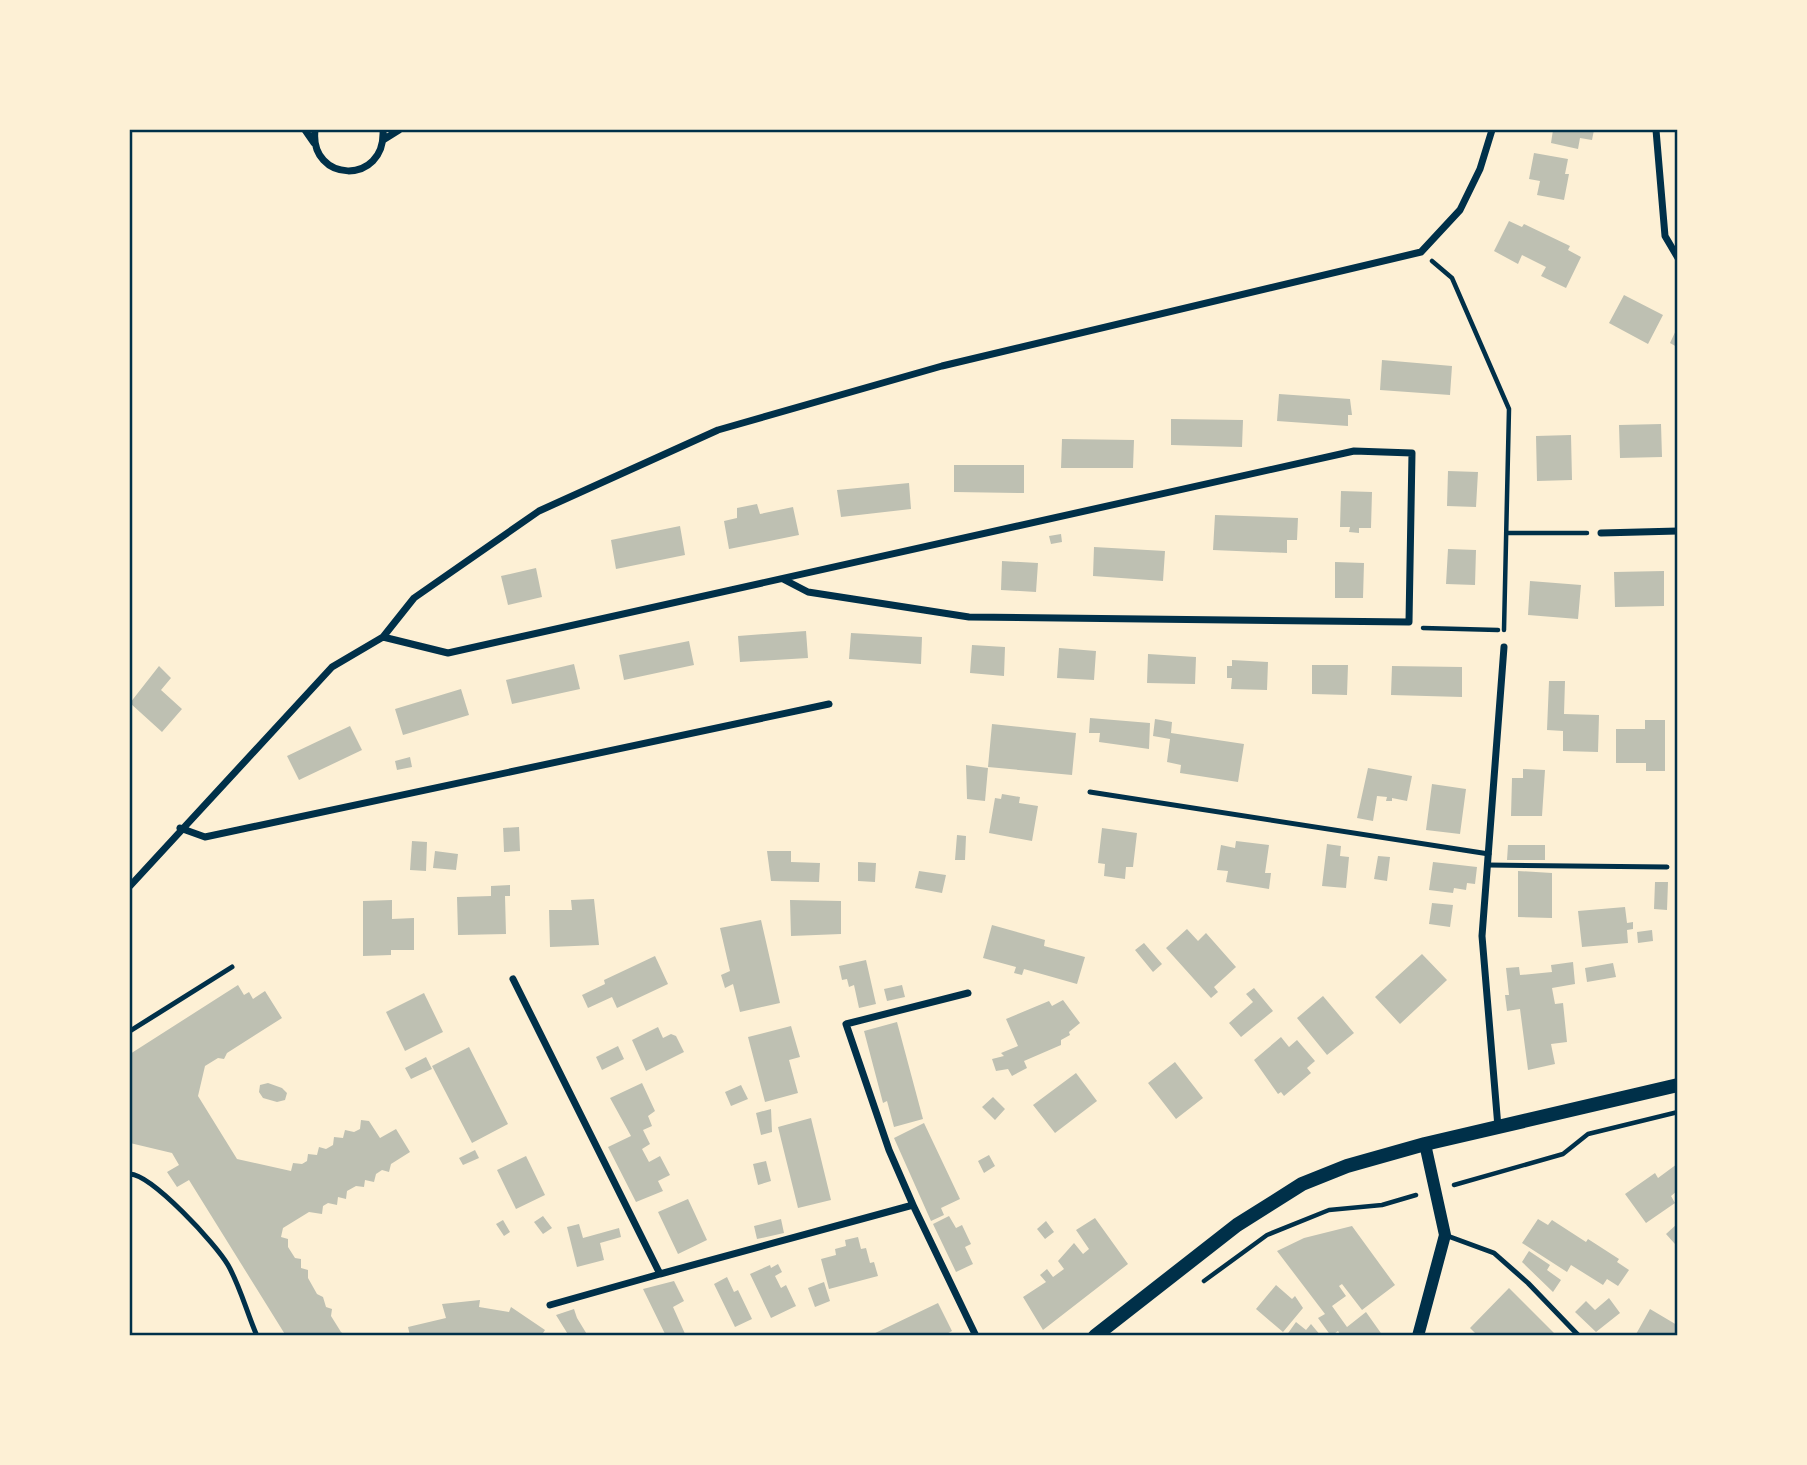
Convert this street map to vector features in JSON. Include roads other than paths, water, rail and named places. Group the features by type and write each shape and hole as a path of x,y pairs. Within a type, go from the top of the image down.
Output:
{"main road":[{"path":"1095,1335 1237,1225 1302,1184 1347,1166 1424,1144 1678,1085"}],"street":[{"path":"305,130 318,153 331,167 350,171 369,165 381,150 383,130"},
{"path":"315,130 315,144"},
{"path":"383,140 399,130"},
{"path":"130,886 180,828 332,667 383,637 414,598 539,511 718,430 942,366 1421,252 1460,209 1480,169 1492,130"},
{"path":"1657,130 1665,236 1678,258"},
{"path":"383,637 448,653 1354,451 1412,453 1409,622 970,617 808,592 783,579"},
{"path":"1601,533 1678,531"},
{"path":"1499,1128 1482,936 1504,647"},
{"path":"180,828 205,837 829,704"},
{"path":"513,979 660,1274"},
{"path":"968,993 845,1024 889,1150 976,1335"},
{"path":"1418,1335 1445,1235 1424,1144"},
{"path":"550,1305 913,1205"}],"lane":[{"path":"1090,792 1489,854"},
{"path":"1488,865 1667,867"},
{"path":"130,1031 232,967"},
{"path":"130,1174 138,1175 161,1190 227,1264 257,1335"},
{"path":"1445,1235 1494,1253 1579,1335"}]}
